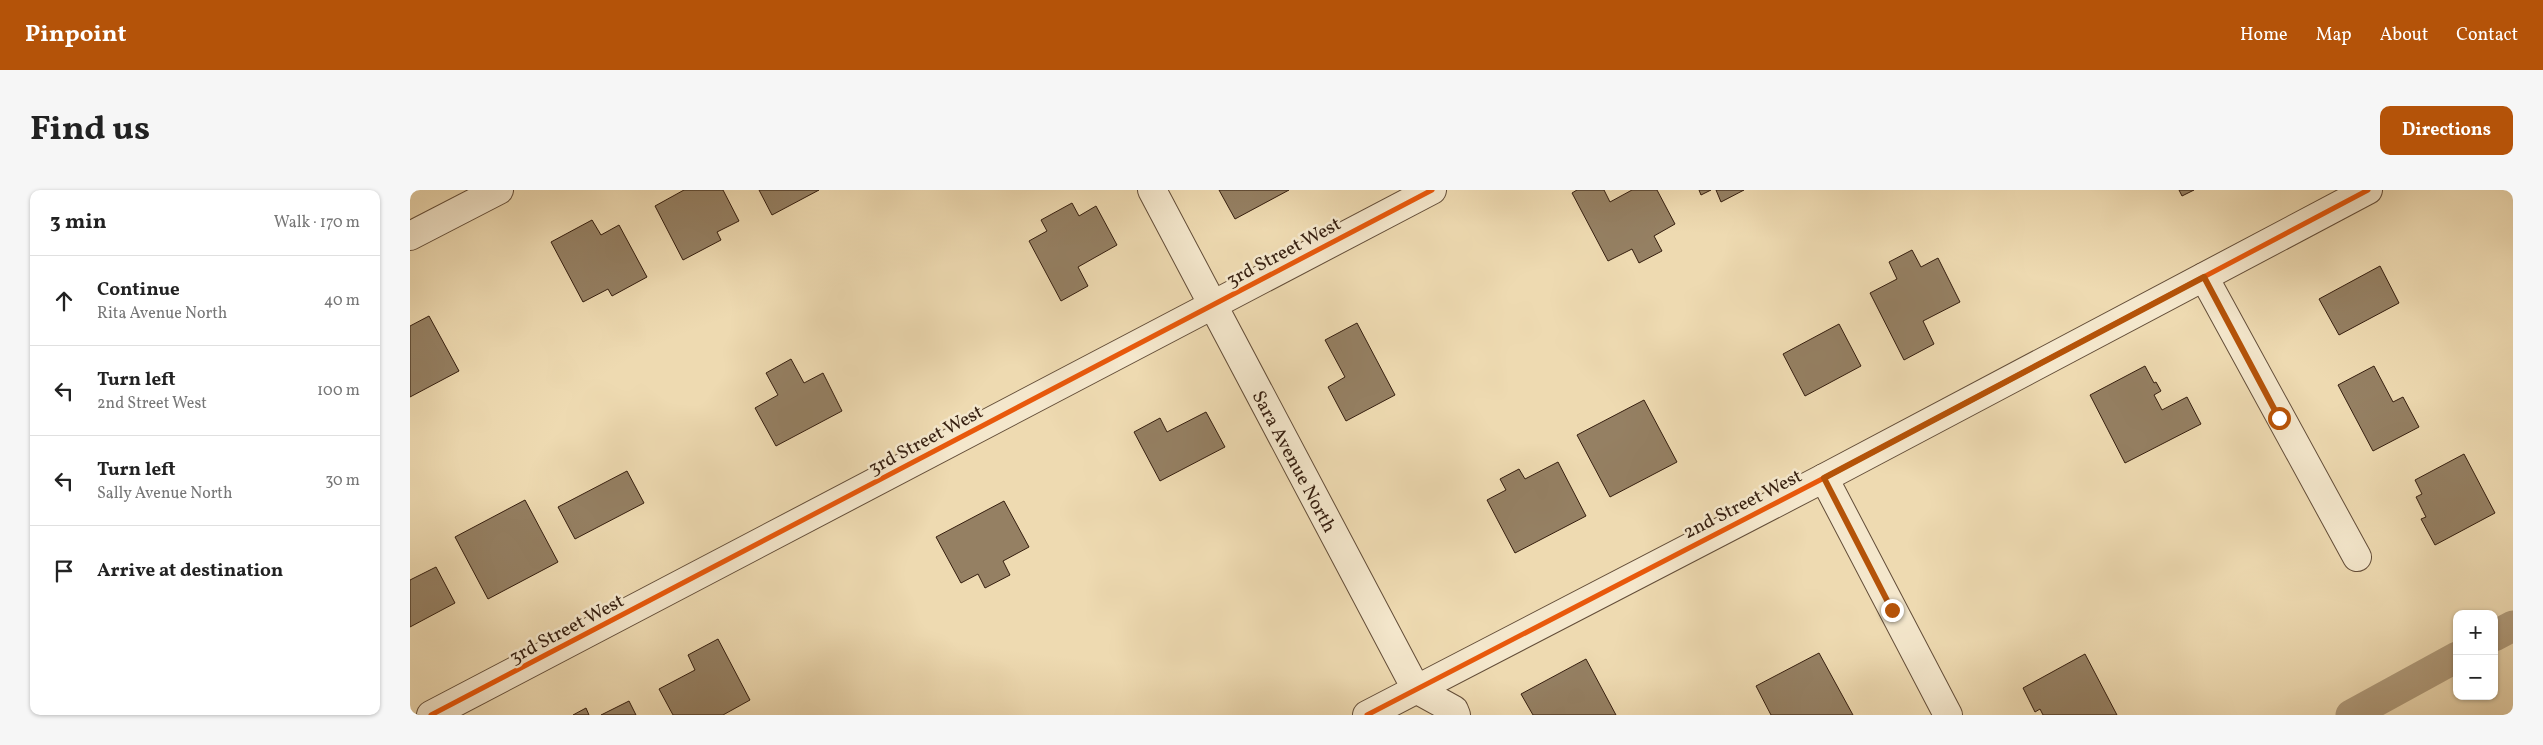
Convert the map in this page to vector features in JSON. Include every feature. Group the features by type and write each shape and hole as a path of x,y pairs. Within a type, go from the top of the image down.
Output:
{"street":[{"path":"410,236 499,190"},
{"name":"Sara Avenue North","path":"1152,190 1416,689"},
{"name":"3rd Street West","path":"431,715 1432,190"},
{"name":"2nd Street West","path":"1367,715 1824,478 2368,190"},
{"path":"2204,277 2279,418 2357,557"},
{"path":"1824,478 1948,715"},
{"path":"1416,689 1454,710 1456,715"}],"building":[{"path":"684,190 723,190 739,221 717,232 721,240 683,260 655,206"},
{"path":"759,190 819,190 772,215"},
{"path":"1219,190 1289,190 1235,219"},
{"path":"1577,190 1604,190 1610,202 1632,190 1657,190 1675,224 1654,236 1662,251 1639,263 1632,249 1608,261 1572,193"},
{"path":"1699,190 1711,190 1701,195"},
{"path":"1716,190 1744,190 1721,202"},
{"path":"2179,190 2194,190 2182,196"},
{"path":"1072,203 1079,216 1096,206 1117,245 1078,267 1088,286 1061,301 1029,241 1047,231 1041,220"},
{"path":"592,220 601,235 619,225 647,277 612,296 608,289 583,302 551,242"},
{"path":"1912,250 1921,267 1938,258 1960,302 1923,321 1934,344 1904,360 1870,293 1897,279 1889,262"},
{"path":"2380,266 2399,303 2339,335 2319,299"},
{"path":"429,316 459,371 410,397 410,326"},
{"path":"1357,323 1395,395 1346,421 1328,387 1345,377 1325,340"},
{"path":"1839,324 1861,366 1805,396 1783,354"},
{"path":"791,359 804,383 823,373 842,411 776,446 755,408 778,395 766,373"},
{"path":"2145,366 2154,383 2156,382 2161,391 2154,395 2162,410 2187,397 2201,424 2125,463 2090,395"},
{"path":"2374,366 2393,402 2403,397 2419,427 2373,451 2338,385"},
{"path":"1644,400 1677,462 1610,497 1577,435"},
{"path":"1206,412 1225,447 1160,481 1134,432 1160,418 1167,432"},
{"path":"2464,454 2495,513 2435,545 2421,519 2426,517 2416,497 2422,494 2415,480"},
{"path":"1558,462 1586,516 1515,553 1487,500 1506,490 1500,479 1519,469 1525,479"},
{"path":"627,471 644,503 575,539 558,507"},
{"path":"525,500 558,562 488,599 455,537"},
{"path":"1004,501 1029,547 1003,561 1010,575 985,588 978,574 961,583 936,537"},
{"path":"436,567 455,603 410,627 410,580"},
{"path":"718,639 750,700 723,715 673,715 659,689 695,670 688,655"},
{"path":"1819,653 1853,715 1771,715 1756,686"},
{"path":"2085,654 2117,715 2043,715 2040,709 2035,712 2023,688"},
{"path":"1586,659 1616,715 1533,715 1521,694"},
{"path":"629,701 636,715 601,715"},
{"path":"586,708 589,715 573,715"}],"waterway":[{"path":"2498,634 2513,626"},
{"path":"2351,715 2453,659"}],"cycle path":[{"path":"431,715 1432,190"},
{"path":"1367,715 1824,478 2368,190"}],"route":[{"path":"1892,610 1824,478 2204,277 2279,418"}]}
